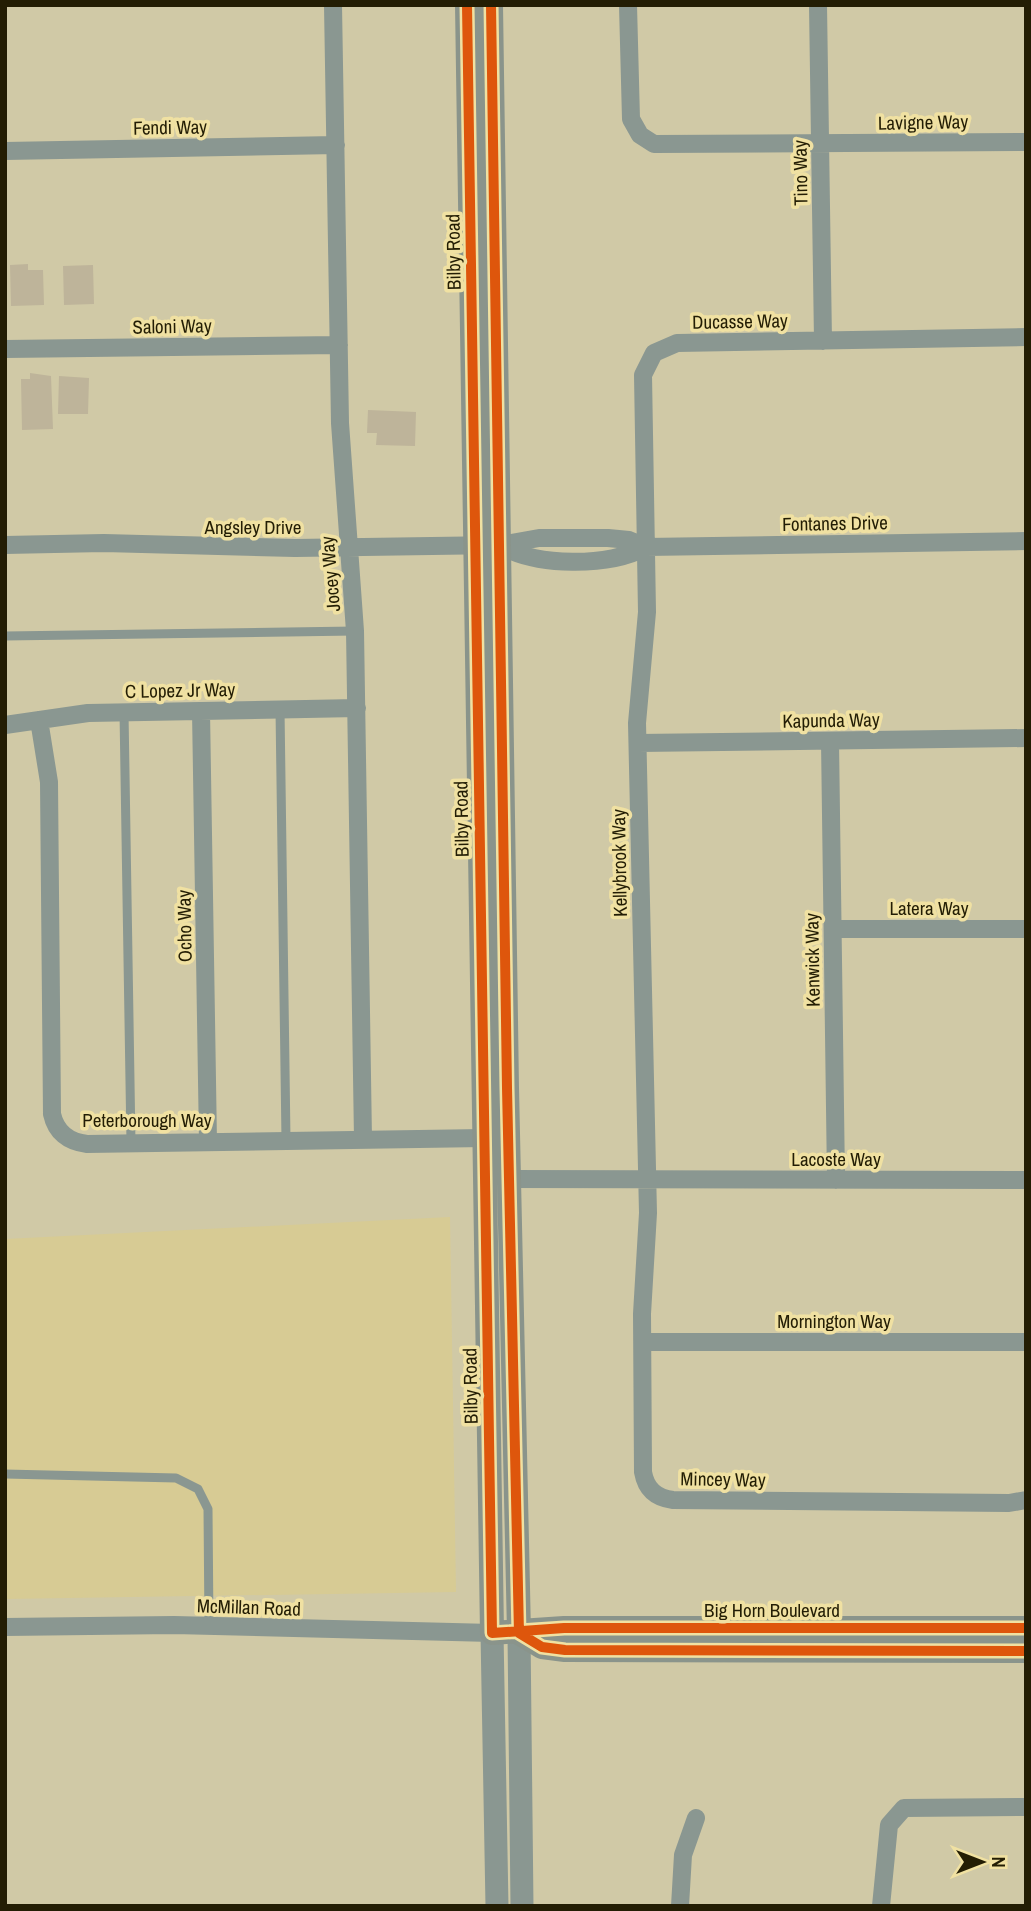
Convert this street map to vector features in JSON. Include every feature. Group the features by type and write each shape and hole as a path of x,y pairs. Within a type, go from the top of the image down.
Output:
{"main road":[{"name":"Bilby Road","path":"467,5 492,1633"},
{"path":"491,5 509,1179 519,1633"},
{"name":"Big Horn Boulevard","path":"492,1633 564,1628 1026,1628"},
{"name":"Big Horn Boulevard","path":"519,1633 542,1647 565,1650 1026,1651"}],"street":[{"name":"Jocey Way","path":"334,5 342,475 355,631 363,1139"},
{"name":"Lavigne Way","path":"628,5 631,119 646,141 662,145 1026,142"},
{"name":"Tino Way","path":"818,5 823,341"},
{"name":"Fendi Way","path":"5,151 335,145"},
{"name":"Ducasse Way","path":"646,547 643,375 654,353 677,343 1026,337"},
{"name":"Saloni Way","path":"5,349 339,345"},
{"name":"Fontanes Drive","path":"500,545 539,538 608,538 629,540 646,547 1026,541"},
{"name":"Angsley Drive","path":"5,545 104,543 239,549 500,545"},
{"name":"Kellybrook Way","path":"646,547 646,634 639,692 638,743 647,1179"},
{"name":"C Lopez Jr Way","path":"5,725 88,713 356,708"},
{"name":"Ocho Way","path":"201,710 208,1142"},
{"name":"Peterborough Way","path":"39,720 49,782 52,1114 62,1135 78,1143 484,1138"},
{"name":"Kapunda Way","path":"638,743 1026,738"},
{"name":"Kenwick Way","path":"830,741 836,1180"},
{"name":"Latera Way","path":"833,929 1026,929"},
{"name":"Lacoste Way","path":"509,1179 1026,1180"},
{"name":"Mincey Way","path":"647,1179 643,1472 646,1485 656,1496 673,1500 1009,1503 1026,1500"},
{"name":"Mornington Way","path":"643,1342 1026,1342"},
{"name":"McMillan Road","path":"5,1627 209,1626 492,1633"},
{"name":"Bilby Road","path":"492,1633 497,1906"},
{"path":"519,1633 522,1906"},
{"path":"881,1906 889,1825 897,1813 912,1806 1026,1807"},
{"path":"680,1906 684,1855 696,1818"}],"lane":[{"path":"5,636 355,631"},
{"path":"279,709 286,1140"},
{"path":"124,712 131,1143"},
{"path":"5,1474 176,1478 198,1489 208,1509 209,1626"}],"shaded area":[{"path":"450,1217 456,1592 5,1599 5,1239"}],"building":[{"path":"28,264 28,270 43,270 44,305 11,306 10,265"},
{"path":"93,265 94,304 64,305 63,266"},
{"path":"30,373 51,376 53,429 22,430 21,379 30,379"},
{"path":"59,376 89,378 88,414 58,414"},
{"path":"368,410 416,412 415,446 376,445 377,433 367,433"}],"cycle path":[{"path":"467,5 492,1633 564,1628 1026,1628"},
{"path":"491,5 507,1088 519,1633"},
{"path":"519,1633 542,1647 565,1650 1026,1651"}]}
